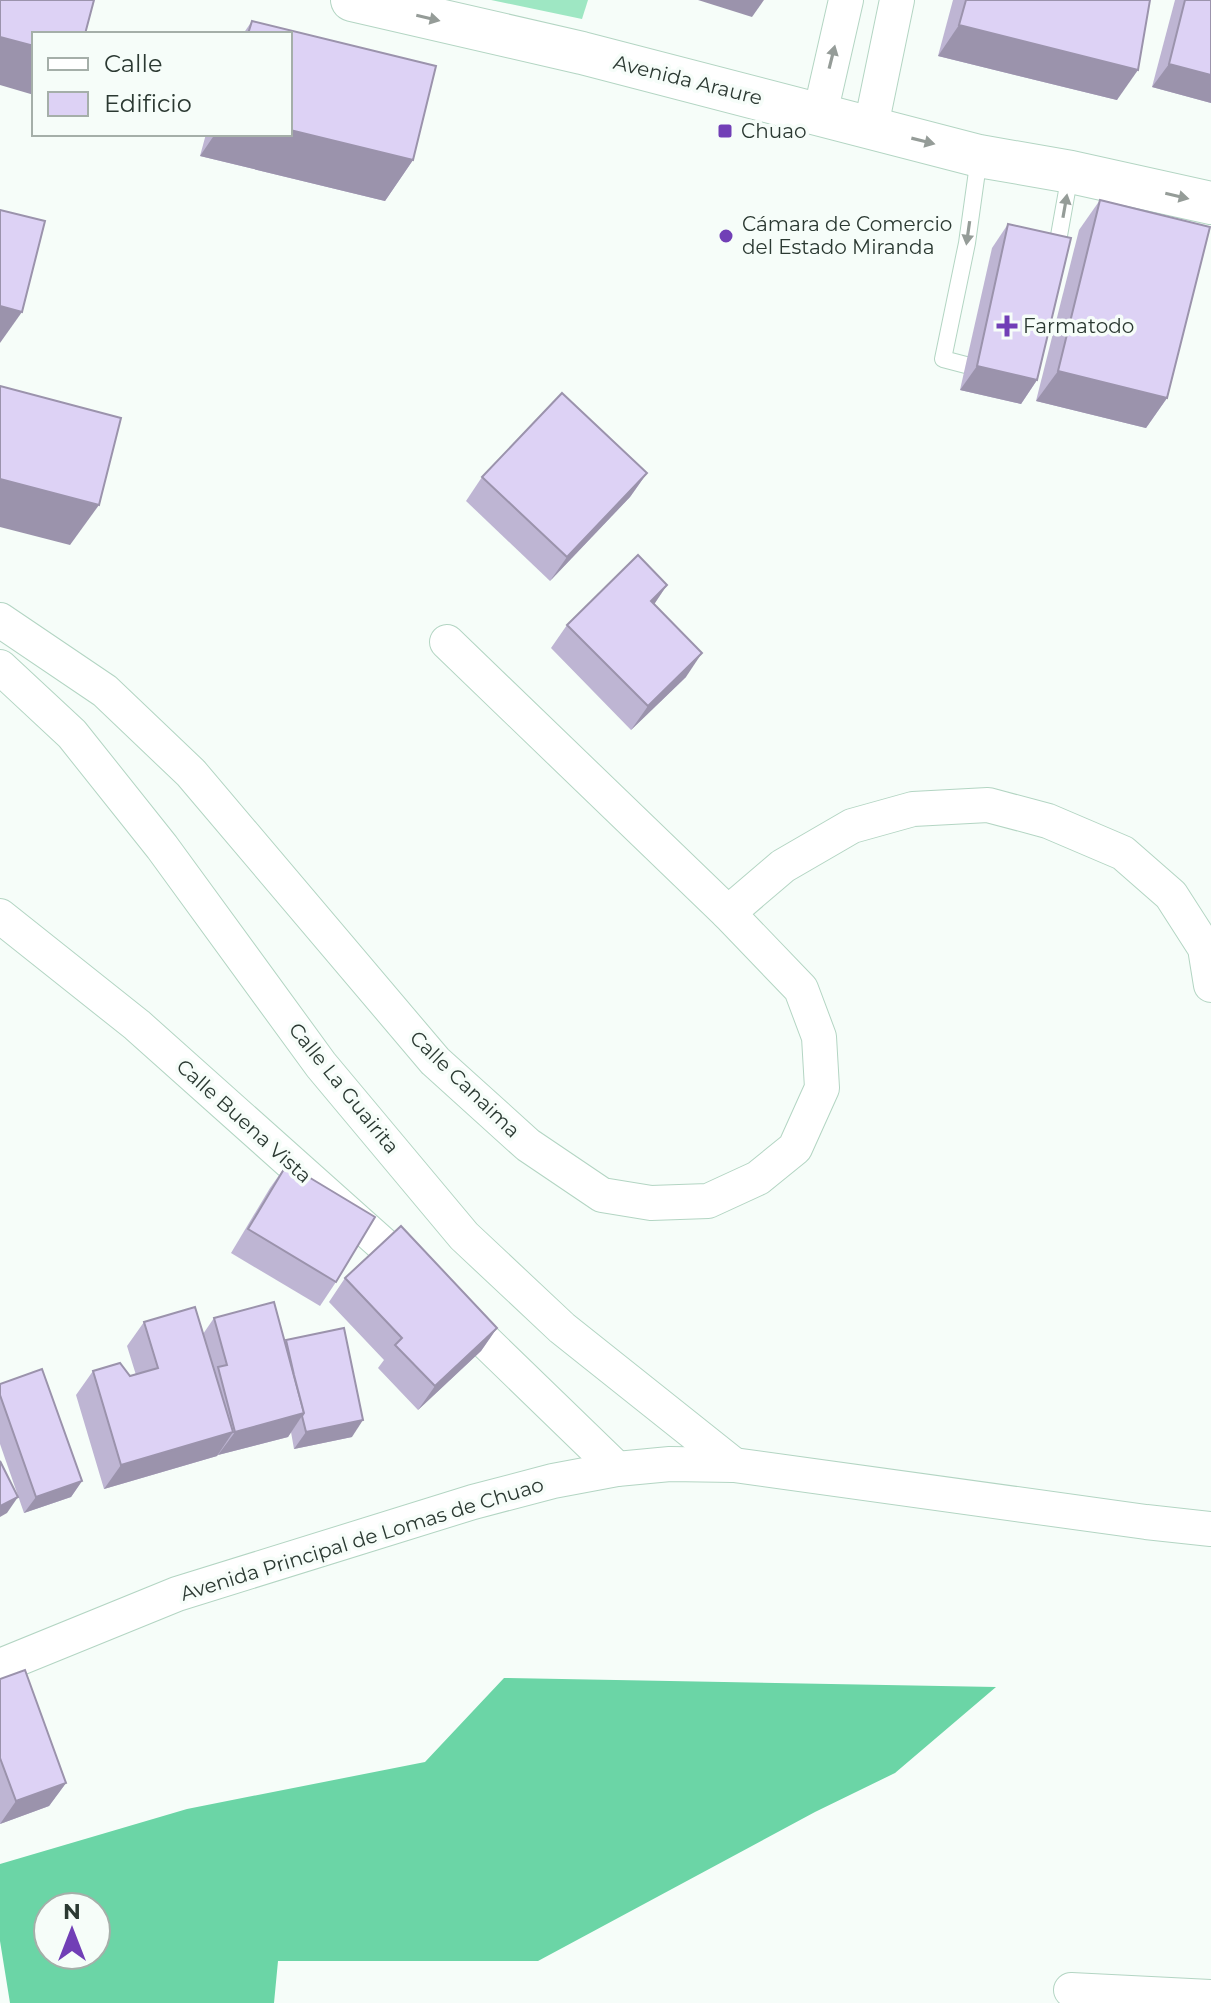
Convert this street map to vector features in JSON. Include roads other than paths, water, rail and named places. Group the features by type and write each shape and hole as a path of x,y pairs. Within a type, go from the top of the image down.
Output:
{"street":[{"name":"Avenida Araure","path":"352,0 582,53 979,156 1071,172 1211,203"},
{"path":"820,114 846,0"},
{"path":"871,126 897,0"},
{"name":"Calle Canaima","path":"0,620 105,691 191,773 435,1061 528,1145 602,1195 651,1203 708,1201 758,1178 795,1148 822,1088 819,1037 801,989 728,913 447,642"},
{"name":"Calle La Guairita","path":"0,667 72,734 162,847 321,1065 464,1236 562,1328 734,1465"},
{"path":"728,913 783,866 852,826 913,809 988,805 1048,821 1123,853 1171,895 1205,948 1211,985"},
{"name":"Calle Buena Vista","path":"0,916 137,1025 394,1253 617,1469"},
{"name":"Avenida Principal de Lomas de Chuao","path":"0,1666 207,1584 473,1502 553,1481 617,1469 670,1464 734,1465 1211,1529"},
{"path":"1071,1990 1211,1997"}],"lane":[{"path":"979,156 967,243 943,359 1002,374"},
{"path":"1051,277 1071,172"}],"place":[{"name":"Chuao","path":"725,131"},
{"name":"Cámara de Comercio del Estado Miranda","path":"726,236"},
{"name":"Farmatodo","path":"1007,326"}]}
